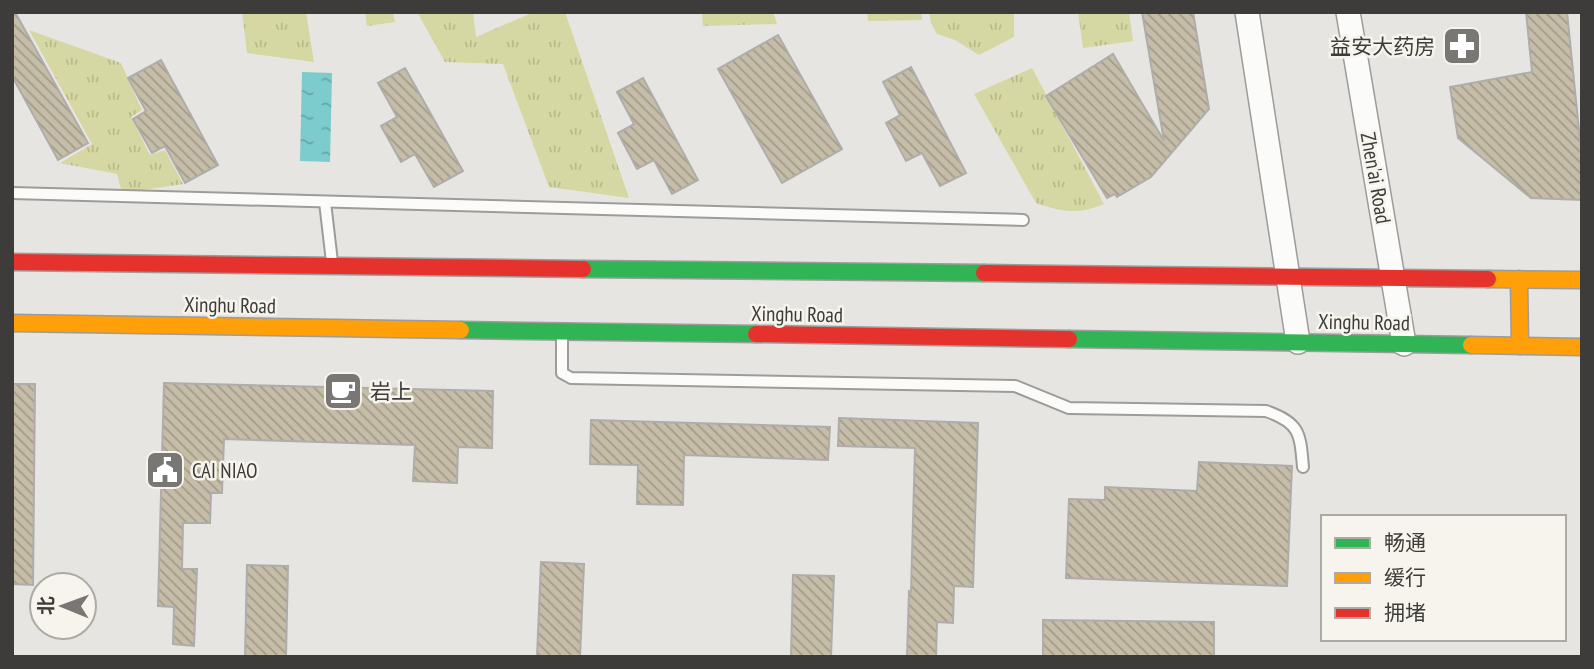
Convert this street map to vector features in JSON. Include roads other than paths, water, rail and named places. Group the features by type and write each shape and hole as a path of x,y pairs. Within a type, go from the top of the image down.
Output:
{"street":[{"path":"1247,12 1298,342"},
{"name":"Zhen'ai Road","path":"1348,12 1404,344"},
{"name":"Xinghu Road","path":"12,262 1582,280"},
{"path":"1519,279 1520,346"},
{"name":"Xinghu Road","path":"12,323 1582,346"}],"lane":[{"path":"12,193 1023,220"},
{"path":"325,202 332,266"},
{"path":"562,331 562,373 571,378 1015,386 1069,408 1266,411 1292,423 1301,441 1303,467"}],"water":[{"path":"302,72 332,73 330,162 300,161"}],"place":[{"name":"益安大药房","path":"1462,46"},
{"name":"岩上","path":"343,391"},
{"name":"CAI NIAO","path":"165,470"}]}
